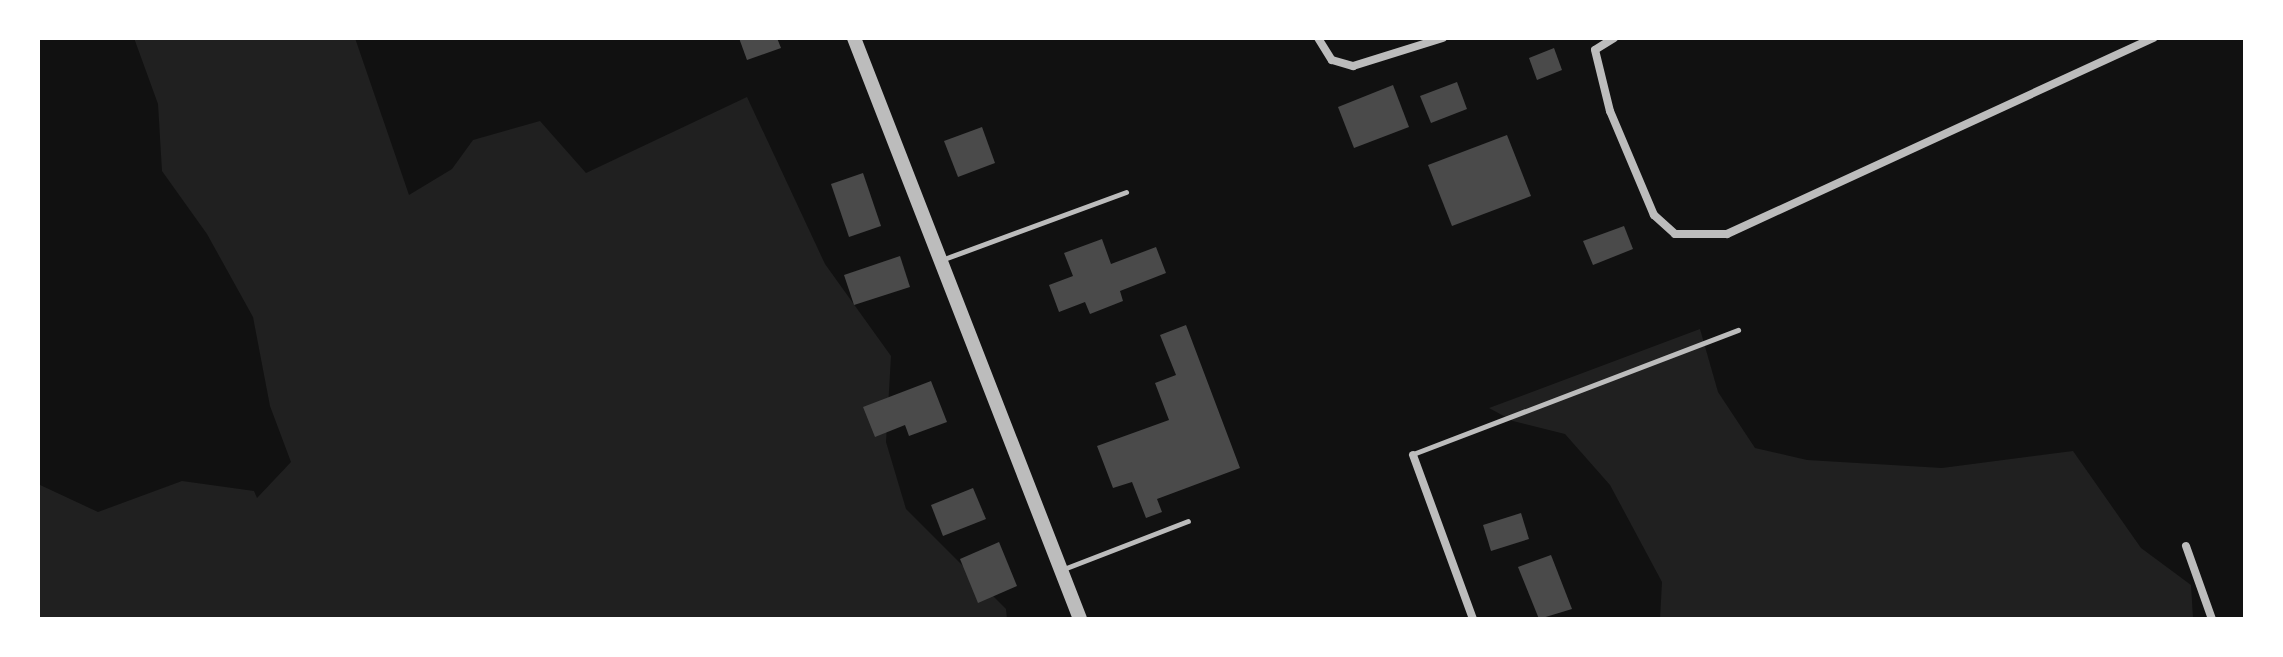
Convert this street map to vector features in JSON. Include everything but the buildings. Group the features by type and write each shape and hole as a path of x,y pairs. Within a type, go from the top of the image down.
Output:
{"street":[{"path":"854,38 1080,619"},
{"path":"1318,38 1332,60 1353,66 1375,62 1443,38"},
{"path":"1614,38 1595,50 1610,111 1654,215 1675,234 1727,234 2154,38"},
{"path":"1413,455 1473,619"},
{"path":"2186,546 2212,619"}],"lane":[{"path":"939,261 1126,192"},
{"path":"1413,455 1738,330"},
{"path":"1060,570 1188,521"}],"shaded area":[{"path":"134,38 355,38 409,195 452,169 473,140 540,121 586,173 747,97 825,264 891,356 886,442 906,509 1006,609 1007,619 38,619 38,484 98,512 182,481 254,491 257,498 291,462 270,406 253,317 207,234 162,171 158,104"},
{"path":"1700,329 1718,392 1755,448 1807,460 1942,468 2073,451 2141,548 2191,585 2193,618 1660,619 1662,582 1610,485 1565,434 1513,421 1489,408"}]}
